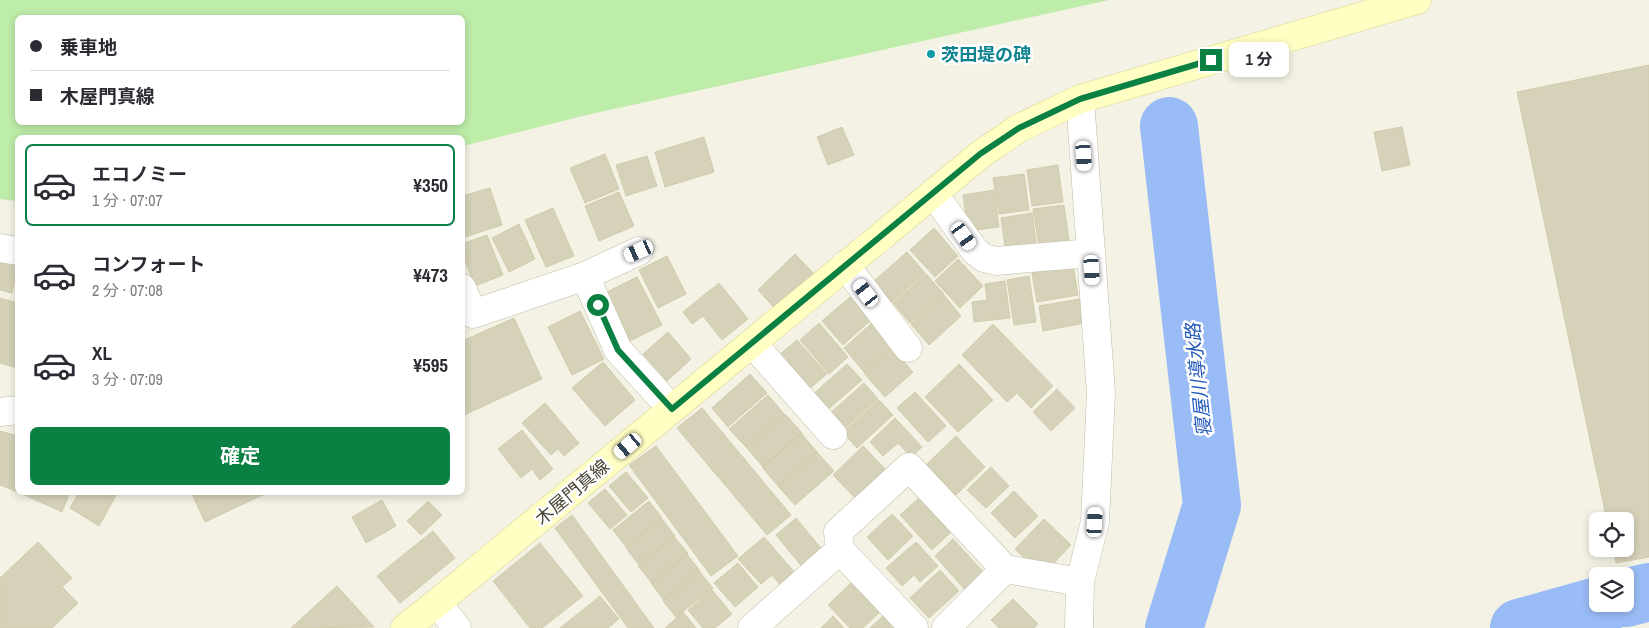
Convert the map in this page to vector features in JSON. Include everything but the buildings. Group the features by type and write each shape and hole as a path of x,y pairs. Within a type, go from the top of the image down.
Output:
{"main road":[{"name":"木屋門真線","path":"405,628 980,154 1019,128 1080,99 1417,0"}],"street":[{"path":"1078,628 1080,582 1095,522 1101,393 1080,99"},
{"path":"933,193 975,251 984,258 996,261 1091,253"},
{"path":"0,248 15,250"},
{"path":"465,295 473,314 585,276 639,251"},
{"path":"845,266 908,348"},
{"path":"585,276 618,350 672,409"},
{"path":"752,343 833,436"},
{"path":"0,412 15,410"},
{"path":"914,628 840,550 838,532 909,466 1005,569 1080,582"},
{"path":"752,628 840,550"},
{"path":"946,628 1005,569"},
{"path":"437,603 457,628"}],"green space":[{"path":"0,0 1109,0 582,116 465,145 465,135 15,135 15,201 0,199"}],"waterway":[{"name":"寝屋川導水路","path":"1169,126 1212,505 1174,628"},
{"path":"1634,596 1649,592"},
{"path":"1519,628 1589,608"}],"place":[{"name":"茨田堤の碑","path":"931,54"}],"route":[{"path":"598,305 618,350 672,409 980,154 1019,128 1080,99 1211,60"}]}
